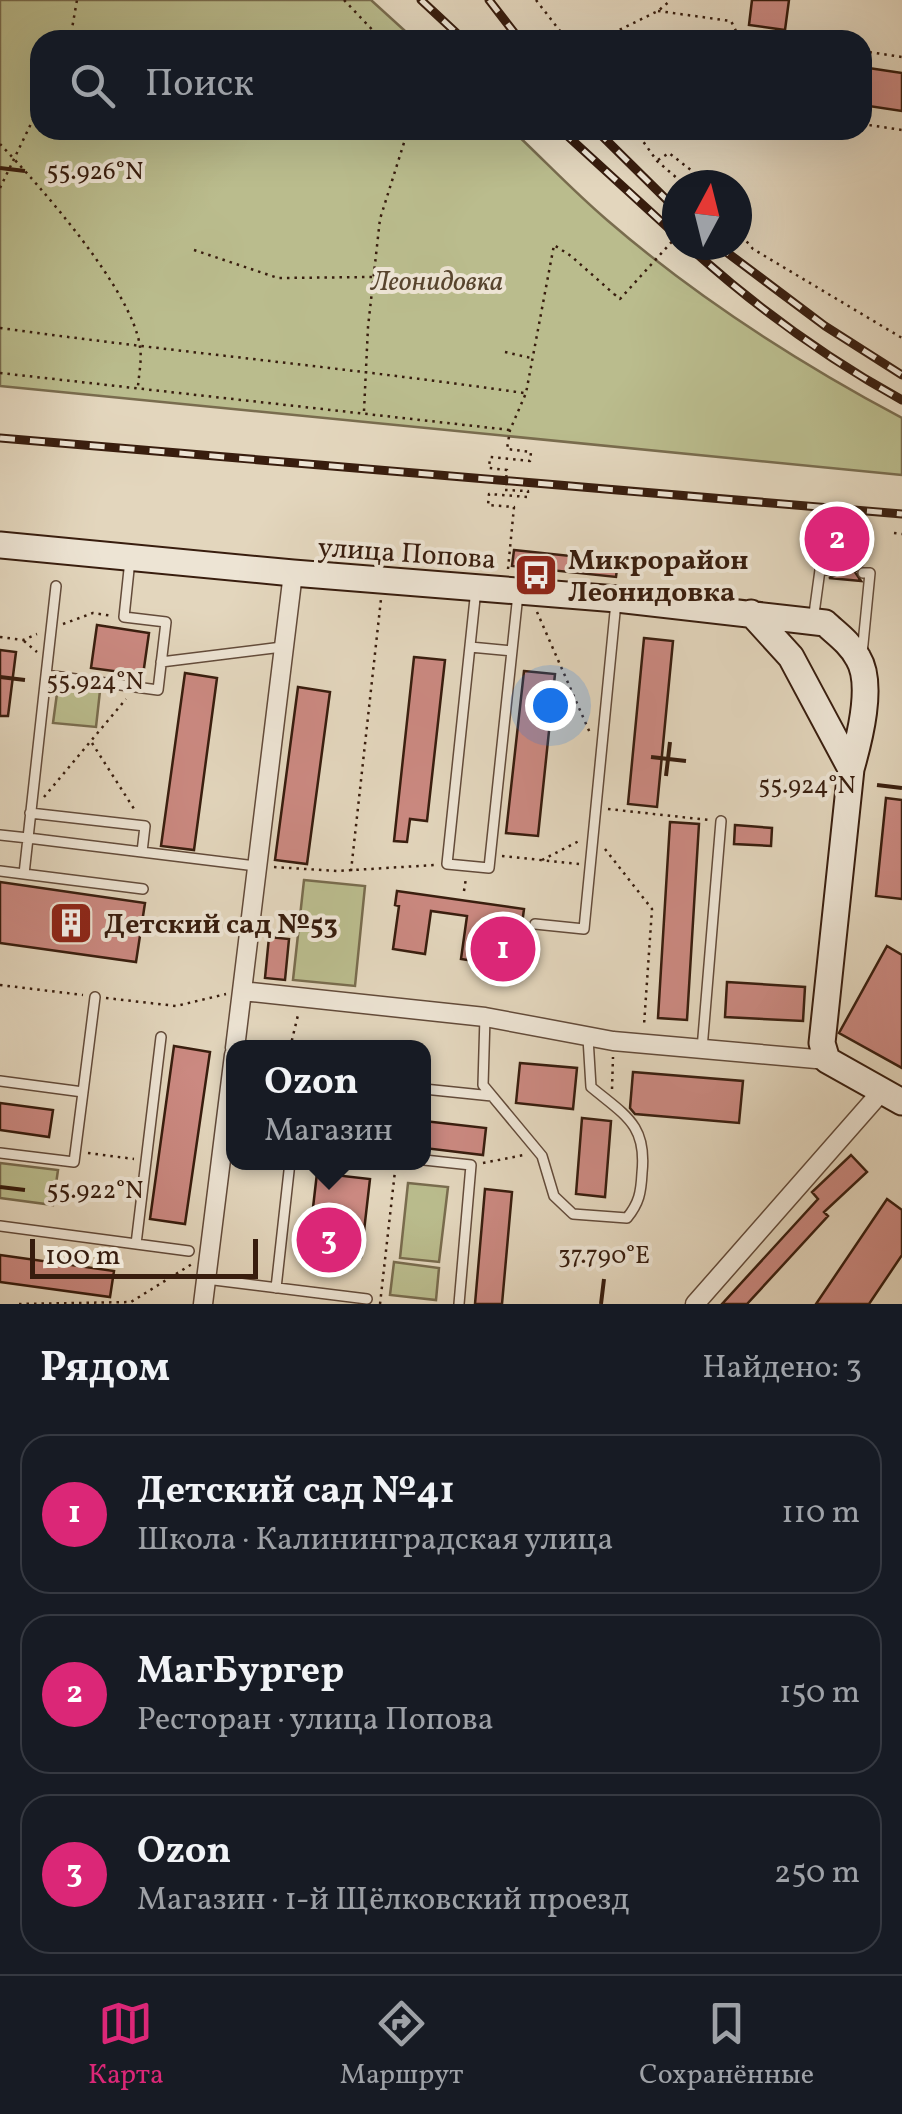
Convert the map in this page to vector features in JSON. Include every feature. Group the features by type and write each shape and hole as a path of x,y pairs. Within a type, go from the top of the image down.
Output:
{"street":[{"name":"улица Попова","path":"0,544 292,573 520,589 819,623"},
{"path":"236,1040 292,573"},
{"path":"751,613 792,656 851,769"},
{"path":"792,656 796,638 819,623 847,642 862,662 861,733 851,769 822,1043 828,1060"},
{"path":"825,717 854,710 864,691"},
{"path":"242,990 485,1017 613,1041 828,1060 892,1096 696,1304"},
{"path":"203,1304 226,1156"}],"lane":[{"path":"46,675 158,690 166,622 124,617 130,558"},
{"path":"819,623 820,570 830,570"},
{"path":"862,662 870,573 863,572"},
{"path":"24,874 56,586"},
{"path":"476,587 447,864 489,868 520,589"},
{"path":"536,924 584,929 616,600"},
{"path":"470,646 512,651"},
{"path":"161,662 282,647"},
{"path":"30,813 145,826 142,852"},
{"path":"702,1048 721,821"},
{"path":"0,834 257,866"},
{"path":"0,871 143,889"},
{"path":"0,1154 74,1162 95,997"},
{"path":"485,1017 482,1085 539,1153 554,1196 573,1214 627,1218 640,1201 644,1147 634,1125 591,1087 588,1035"},
{"path":"136,1244 161,1037"},
{"path":"0,1081 83,1092"},
{"path":"431,1090 492,1096"},
{"path":"431,1161 472,1165 459,1304"},
{"path":"276,1288 289,1170"},
{"path":"0,1226 188,1251"},
{"path":"206,1280 367,1299"}],"path":[{"path":"72,30 78,0"},
{"path":"344,0 372,30"},
{"path":"536,0 560,30"},
{"path":"619,30 658,12 670,0"},
{"path":"658,12 731,22 735,30"},
{"path":"872,52 902,57"},
{"path":"0,188 30,125"},
{"path":"872,126 902,130"},
{"path":"364,413 380,219 405,140"},
{"path":"642,140 668,170"},
{"path":"0,144 24,167 122,296 140,347 138,388"},
{"path":"657,160 669,153 691,170"},
{"path":"601,757 520,589 514,507 488,505 489,494 528,497 528,491 505,490 506,470 489,468 490,457 530,462 531,452 507,450 510,430 526,393 554,245 620,300 662,253"},
{"path":"752,247 902,338"},
{"path":"194,250 278,278 374,276"},
{"path":"0,328 366,370 526,393"},
{"path":"505,352 532,358"},
{"path":"0,373 510,430"},
{"path":"894,533 902,534"},
{"path":"351,871 381,596"},
{"path":"30,813 137,687"},
{"path":"91,741 145,826"},
{"path":"596,808 721,821"},
{"path":"542,860 594,834 652,910 642,1044"},
{"path":"490,855 590,865"},
{"path":"257,866 351,871 447,864"},
{"path":"0,985 176,1006 242,990"},
{"path":"292,1040 302,996"},
{"path":"612,1104 613,1041"},
{"path":"75,1151 146,1160"},
{"path":"472,1165 539,1153"},
{"path":"380,1304 395,1170"},
{"path":"19,1304 131,1302 210,1253"}],"green space":[{"name":"Леонидовка","path":"0,0 371,0 404,30 30,30 30,140 523,140 595,209 676,276 825,375 902,418 902,475 0,386"},
{"path":"58,686 100,691 96,727 53,723"},
{"path":"304,880 365,886 355,986 293,980"},
{"path":"0,1163 58,1170 53,1205 0,1198"},
{"path":"408,1183 448,1187 439,1262 400,1258"},
{"path":"394,1262 439,1268 436,1300 390,1295"}],"building":[{"path":"752,0 789,0 785,30 749,25"},
{"path":"872,68 902,73 902,111 872,106"},
{"path":"829,537 864,540 863,565 855,572 861,581 829,578 838,569 831,562"},
{"path":"514,550 618,561 616,577 512,566"},
{"path":"97,625 149,633 143,675 91,668"},
{"path":"644,638 673,641 657,807 628,804"},
{"path":"0,650 16,652 8,716 0,716"},
{"path":"414,657 445,660 427,821 410,819 407,842 394,841"},
{"path":"524,671 555,674 538,836 506,833"},
{"path":"185,673 217,678 194,850 161,846"},
{"path":"298,687 330,692 307,864 275,860"},
{"path":"886,798 902,800 902,899 876,896"},
{"path":"670,822 699,824 687,1020 658,1018"},
{"path":"735,825 772,828 771,846 734,844"},
{"name":"Детский сад №53","path":"0,882 145,903 136,962 0,943"},
{"path":"397,891 524,909 522,924 499,920 493,964 461,959 467,916 431,911 425,954 393,949 399,906 395,905"},
{"path":"269,937 289,939 285,980 265,978"},
{"path":"887,946 902,955 902,1068 839,1033"},
{"path":"727,982 805,987 803,1021 725,1017"},
{"path":"174,1046 210,1052 185,1224 150,1219"},
{"path":"520,1063 577,1068 573,1109 516,1103"},
{"path":"633,1072 743,1081 739,1123 635,1114 630,1108"},
{"path":"0,1103 53,1110 49,1137 0,1130"},
{"path":"582,1118 611,1121 605,1197 576,1194"},
{"path":"431,1122 486,1128 483,1155 431,1149"},
{"path":"851,1155 867,1172 824,1212 828,1216 747,1304 722,1304 818,1199 812,1192"},
{"path":"317,1173 370,1179 361,1257 308,1251"},
{"path":"485,1189 512,1192 502,1304 475,1304"},
{"path":"887,1199 902,1210 902,1255 869,1304 816,1304"},
{"path":"0,1255 114,1271 110,1297 0,1282"}],"railway":[{"path":"421,0 453,30"},
{"path":"489,0 512,30"},
{"path":"572,140 662,222"},
{"path":"606,140 662,195"},
{"path":"704,260 790,329 902,400"},
{"path":"737,260 825,326 902,375"},
{"path":"0,438 902,514"}],"place":[{"name":"МагБургер","path":"837,539"},
{"name":"Микрорайон Леонидовка","path":"536,575"},
{"name":"Детский сад №53","path":"71,923"},
{"name":"Детский сад №41","path":"503,949"},
{"name":"Ozon","path":"329,1240"}]}
